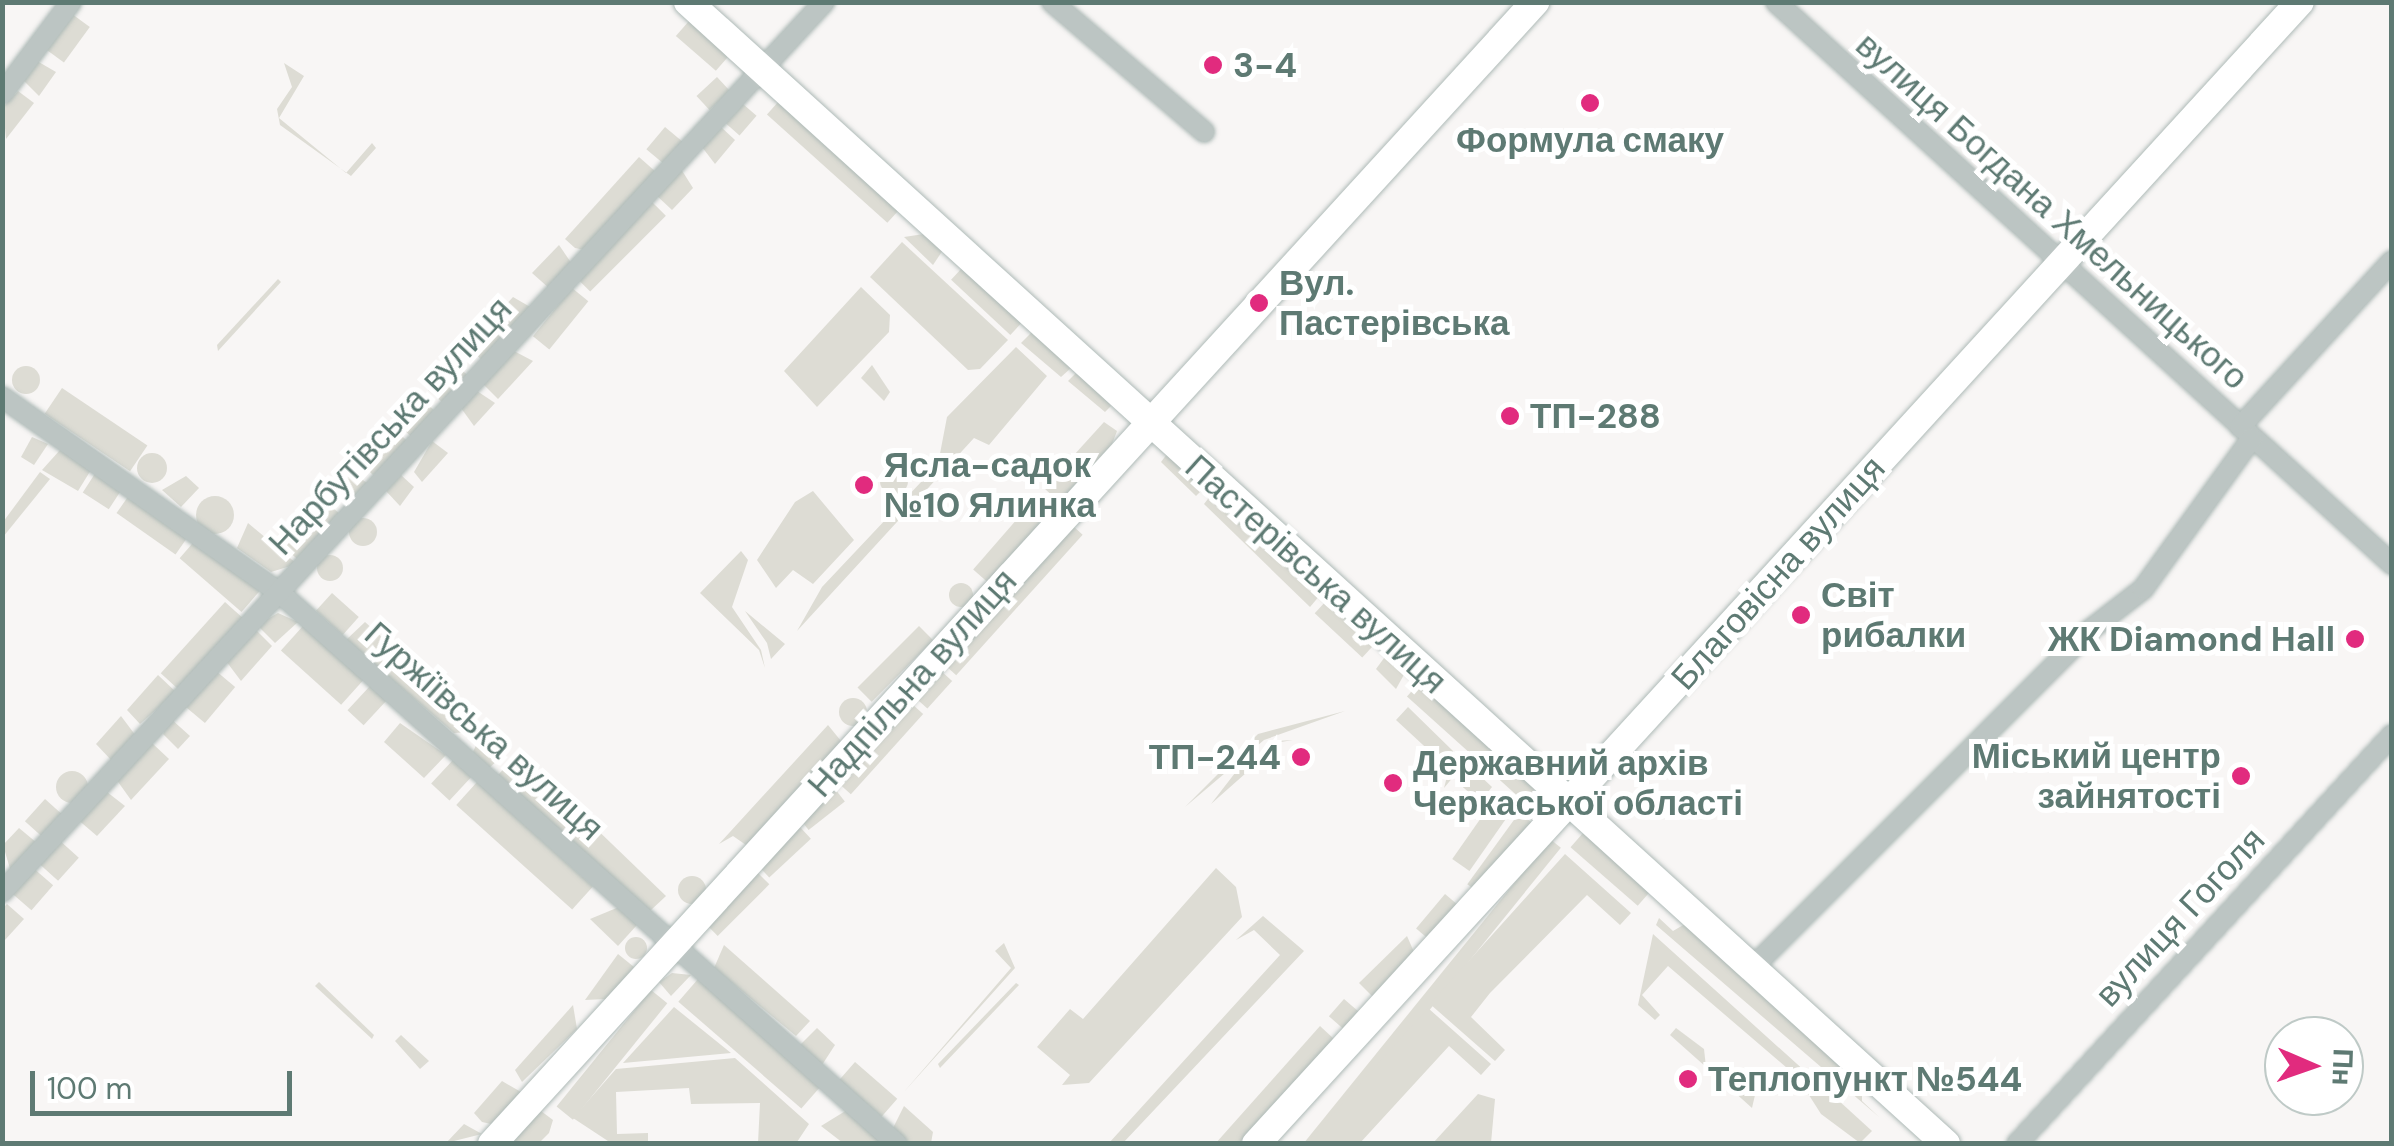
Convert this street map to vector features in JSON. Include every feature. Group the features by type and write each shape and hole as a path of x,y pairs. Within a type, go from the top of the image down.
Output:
{"main road":[{"name":"Пастерівська вулиця","path":"688,2 1946,1144"},
{"name":"Надпільна вулиця","path":"492,1144 1534,2"},
{"name":"Благовісна вулиця","path":"1256,1144 2300,2"}],"street":[{"path":"2,94 71,2"},
{"name":"Нарбутівська вулиця","path":"2,892 824,2"},
{"path":"1052,2 1204,132"},
{"name":"вулиця Богдана Хмельницького","path":"1776,2 2392,564"},
{"name":"вулиця Богдана Хмельницького","path":"2246,432 2392,260"},
{"name":"Гуржіївська вулиця","path":"2,397 280,593 898,1144"},
{"path":"1752,968 2090,630 2144,590 2246,432"},
{"name":"вулиця Гоголя","path":"2017,1144 2392,735"}],"shaded area":[{"path":"72,14 90,27 64,63 46,50"},
{"path":"689,21 729,56 716,71 676,36"},
{"path":"37,61 56,72 39,96 23,80"},
{"path":"284,63 304,76 279,118 340,168 280,125 277,109 292,87"},
{"path":"717,77 730,91 709,110 697,96"},
{"path":"18,91 34,103 6,139 3,107"},
{"path":"779,101 899,209 887,223 767,114"},
{"path":"743,104 757,116 740,135 726,124"},
{"path":"665,127 683,142 664,164 646,149"},
{"path":"721,127 735,140 715,164 702,147"},
{"path":"372,143 376,148 351,176 346,173"},
{"path":"639,157 656,172 585,250 575,248 565,239"},
{"path":"681,169 693,188 672,210 656,195"},
{"path":"651,201 666,216 590,292 575,277"},
{"path":"924,234 943,250 933,265 904,237"},
{"path":"902,242 1008,340 980,369 968,370 870,277"},
{"path":"559,245 572,264 550,289 532,273"},
{"path":"962,268 1021,323 1010,335 951,280"},
{"path":"278,279 281,282 218,351 217,345"},
{"path":"861,287 890,315 889,332 817,407 784,371"},
{"path":"572,288 588,301 549,349 533,336"},
{"path":"513,297 532,308 513,330 496,316"},
{"path":"492,321 507,336 482,361 467,346"},
{"path":"1032,332 1071,368 1061,377 1021,343"},
{"path":"1016,347 1047,376 989,445 974,438 797,631 822,587 938,464 947,417"},
{"path":"514,351 533,361 498,399 483,384"},
{"path":"452,362 470,377 446,405 428,390"},
{"path":"872,365 890,392 884,401 861,378"},
{"path":"26,366 36,370 40,380 36,390 26,394 16,390 12,380 16,370"},
{"path":"1076,373 1111,406 1105,412 1068,381"},
{"path":"62,388 147,446 130,471 45,414"},
{"path":"477,391 495,403 474,426 461,408"},
{"path":"421,398 437,413 413,439 397,424"},
{"path":"1104,422 1117,431 1112,444 1059,502 1044,488"},
{"path":"392,428 410,443 373,475 362,464"},
{"path":"32,437 48,444 34,465 21,457"},
{"path":"432,441 448,453 422,482 414,472"},
{"path":"60,450 94,465 78,491 42,470"},
{"path":"152,453 166,462 167,468 158,482 152,483 138,474 137,468 146,454"},
{"path":"1167,454 1204,488 1196,496 1161,462"},
{"path":"894,467 904,471 908,481 904,491 894,495 884,491 880,481 884,471"},
{"path":"98,469 124,486 109,509 83,492"},
{"path":"40,472 50,479 3,537 3,522"},
{"path":"352,472 367,483 351,507 333,494"},
{"path":"401,475 414,487 400,506 386,491"},
{"path":"186,476 199,488 181,507 162,490"},
{"path":"132,491 191,532 175,554 117,513"},
{"path":"813,491 854,540 813,584 793,570 776,588 757,560 795,502"},
{"path":"1211,495 1321,594 1310,607 1204,504"},
{"path":"215,496 228,502 234,515 228,528 215,534 202,528 196,515 202,502"},
{"path":"325,501 339,513 298,560 284,548"},
{"path":"1025,510 1040,523 988,583 973,570"},
{"path":"363,518 373,522 377,532 373,542 363,546 353,542 349,532 353,522"},
{"path":"248,523 297,564 271,572 237,548"},
{"path":"1073,526 1083,535 956,675 947,666"},
{"path":"198,537 260,591 242,612 180,558"},
{"path":"741,551 748,560 732,607 761,650 765,668 759,650 700,593"},
{"path":"330,555 339,559 343,568 339,577 330,581 321,577 317,568 321,559"},
{"path":"961,583 970,586 970,604 961,607 952,604 949,595 952,586"},
{"path":"332,593 359,617 343,635 316,611"},
{"path":"1327,600 1375,644 1362,657 1315,613"},
{"path":"225,602 243,618 179,689 161,673"},
{"path":"745,611 785,644 771,659 767,643"},
{"path":"278,613 298,622 275,643 257,625"},
{"path":"365,622 478,723 469,732 454,733 346,640"},
{"path":"303,626 363,680 341,705 281,651"},
{"path":"919,626 933,640 872,702 857,688"},
{"path":"254,628 272,646 241,681 226,661"},
{"path":"1387,654 1406,671 1396,689 1376,669"},
{"path":"216,671 235,687 205,723 186,707"},
{"path":"941,671 952,681 927,709 916,698"},
{"path":"158,675 176,692 140,724 127,710"},
{"path":"1419,683 1536,788 1524,801 1407,696"},
{"path":"370,686 386,701 364,725 347,710"},
{"path":"853,698 863,702 867,712 863,722 853,726 843,722 839,712 843,702"},
{"path":"912,704 923,714 851,794 840,784"},
{"path":"1408,707 1453,751 1454,776 1444,788 1449,769 1396,720"},
{"path":"1345,711 1264,740 1185,807 1258,734"},
{"path":"121,716 136,736 112,761 96,744"},
{"path":"170,718 190,736 178,749 163,734"},
{"path":"400,723 446,755 424,778 384,742"},
{"path":"828,725 841,741 746,845 733,836 719,844"},
{"path":"483,730 507,752 488,769 472,754"},
{"path":"1293,740 1281,742 1211,804 1235,773 1277,741"},
{"path":"152,743 169,759 131,800 116,779"},
{"path":"1455,752 1492,787 1480,802 1457,782"},
{"path":"513,758 577,814 561,833 497,777"},
{"path":"453,760 471,777 449,800 431,783"},
{"path":"72,771 83,776 88,787 83,798 72,803 61,798 56,787 61,776"},
{"path":"477,782 593,886 572,909 456,805"},
{"path":"835,789 845,802 809,830 799,817"},
{"path":"107,792 125,806 97,836 76,818"},
{"path":"1497,795 1514,807 1469,871 1452,859"},
{"path":"45,799 63,815 43,837 25,821"},
{"path":"1519,813 1533,823 1481,894 1467,884"},
{"path":"585,818 666,896 650,911 566,837"},
{"path":"800,827 811,839 769,878 758,866"},
{"path":"19,828 37,843 11,872 3,845"},
{"path":"1583,833 1650,891 1638,906 1571,847"},
{"path":"58,839 79,858 58,881 37,862"},
{"path":"1550,839 1561,848 1321,1144 1303,1144"},
{"path":"1565,854 1631,913 1620,925 1587,895 1490,993 1471,1017 1505,1050 1495,1061 1430,1004"},
{"path":"32,867 53,885 31,910 10,892"},
{"path":"1216,868 1236,887 1242,917 1089,1083 1062,1085 1070,1075 1037,1047 1070,1009 1083,1019"},
{"path":"758,873 769,884 718,936 706,925"},
{"path":"692,876 702,880 706,890 702,900 692,904 682,900 678,890 682,880"},
{"path":"1445,894 1458,905 1429,939 1416,928"},
{"path":"7,904 24,919 5,940 3,908"},
{"path":"619,907 637,925 618,946 590,919"},
{"path":"1263,916 1304,951 1123,1143 1109,1143 1280,955 1254,930 1236,940"},
{"path":"1659,918 1673,931 1685,924 1862,1083 1862,1101 1879,1117 1656,925"},
{"path":"1653,934 1807,1073 1801,1080 1668,966 1642,995 1660,1015 1655,1020 1638,1005"},
{"path":"1407,936 1414,952 1373,997 1359,983"},
{"path":"632,937 640,937 647,948 640,959 632,959 625,952 625,944"},
{"path":"1004,943 1015,968 903,1093 1011,968 995,951"},
{"path":"724,945 810,1021 796,1036 714,968"},
{"path":"618,954 634,967 606,999 585,1000"},
{"path":"672,973 691,975 671,996 659,982"},
{"path":"698,979 821,1086 801,1109 678,1002"},
{"path":"319,982 374,1035 372,1039 315,986"},
{"path":"1016,983 1019,985 940,1068 938,1064"},
{"path":"651,990 667,1003 573,1120 557,1107"},
{"path":"1344,999 1359,1012 1344,1029 1329,1016"},
{"path":"573,1005 577,1029 522,1082 515,1070"},
{"path":"674,1007 731,1053 623,1063"},
{"path":"1428,1008 1491,1064 1481,1075 1449,1046 1360,1143 1307,1143"},
{"path":"1320,1026 1334,1039 1239,1143 1215,1144"},
{"path":"817,1028 835,1045 822,1065 800,1045"},
{"path":"1676,1028 1704,1049 1706,1067 1670,1035"},
{"path":"401,1035 429,1061 420,1069 395,1041"},
{"path":"735,1058 809,1124 797,1142 758,1143 760,1103 691,1104 689,1088 616,1092 617,1134 648,1133 648,1143 611,1143 573,1118 616,1069"},
{"path":"855,1062 897,1099 882,1117 839,1080"},
{"path":"1727,1075 1755,1095 1752,1108 1722,1081"},
{"path":"1815,1079 1872,1131 1860,1143 1821,1114 1807,1092"},
{"path":"502,1081 521,1092 491,1124 482,1122 474,1113"},
{"path":"1478,1094 1495,1099 1491,1143 1433,1143"},
{"path":"904,1106 933,1132 931,1143 909,1143 893,1128"},
{"path":"847,1110 886,1143 843,1143 821,1126"},
{"path":"541,1111 553,1120 549,1133 539,1143 511,1143"},
{"path":"464,1124 482,1134 446,1143"}],"place":[{"name":"3-4","path":"1213,65"},
{"name":"Формула смаку","path":"1590,103"},
{"name":"Вул. Пастерівська","path":"1259,303"},
{"name":"ТП-288","path":"1510,416"},
{"name":"Ясла-садок №10 Ялинка","path":"864,485"},
{"name":"Світ рибалки","path":"1801,615"},
{"name":"ЖК Diamond Hall","path":"2355,639"},
{"name":"ТП-244","path":"1301,757"},
{"name":"Міський центр зайнятості","path":"2241,776"},
{"name":"Державний архів Черкаської області","path":"1393,783"},
{"name":"Теплопункт №544","path":"1688,1079"}]}
